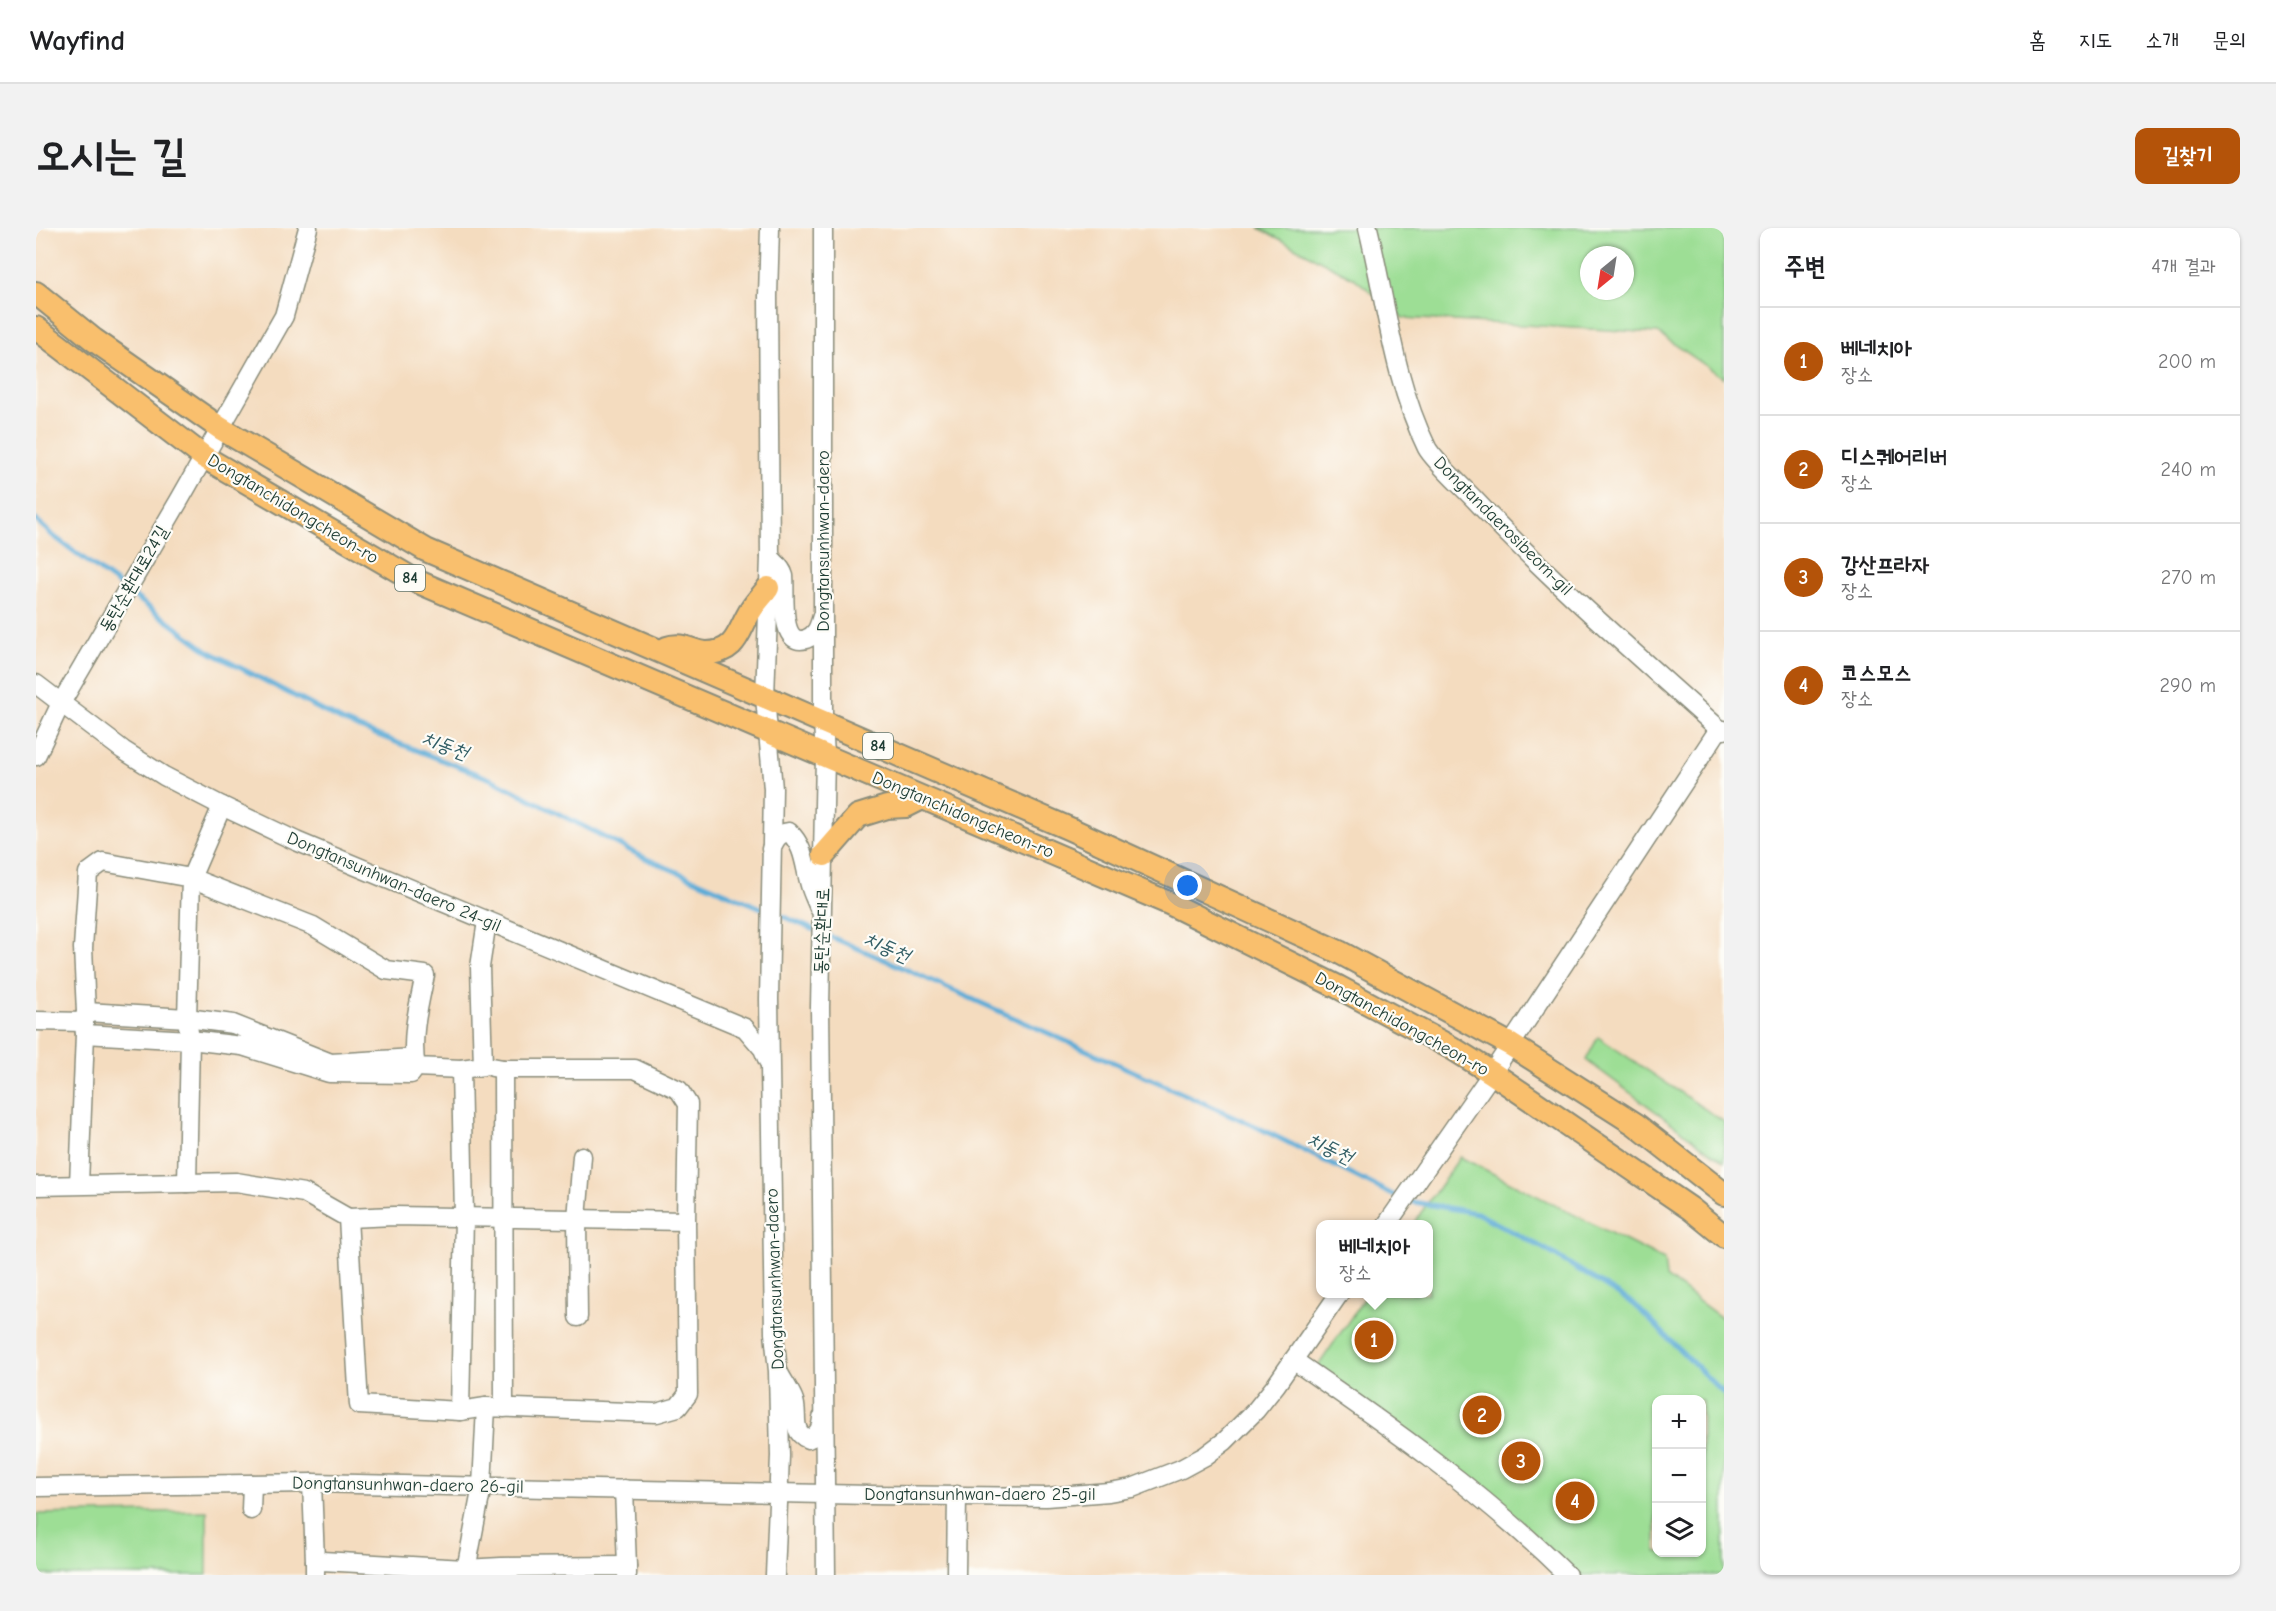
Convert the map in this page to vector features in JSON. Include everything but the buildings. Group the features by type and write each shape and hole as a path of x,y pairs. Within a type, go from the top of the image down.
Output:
{"main road":[{"name":"Dongtanchidongcheon-ro","path":"36,293 94,340 220,428 426,550 1080,834 1339,952 1511,1045 1635,1124 1724,1194"},
{"name":"Dongtanchidongcheon-ro","path":"36,328 204,457 416,581 1171,904 1338,987 1452,1048 1492,1073 1691,1209 1724,1236"},
{"path":"658,651 676,645 707,653 733,644 750,611 768,588"},
{"path":"824,855 858,816 887,807 906,806 922,798"}],"street":[{"path":"204,457 284,316 308,228"},
{"path":"770,228 768,296 770,557 765,697 772,789 769,991 745,1028 763,1048 770,1065"},
{"name":"Dongtansunhwan-daero","path":"823,228 824,855"},
{"name":"Dongtandaerosibeom-gil","path":"1368,228 1380,275 1391,340 1406,394 1428,450 1522,550 1722,729"},
{"name":"동탄순환대로24길","path":"61,703 204,457"},
{"path":"770,557 784,575 787,627 793,637 802,640 812,637 823,613"},
{"name":"Dongtansunhwan-daero 24-gil","path":"36,684 123,750 164,776 222,806 296,841 745,1028"},
{"path":"36,756 61,703"},
{"path":"1390,1220 1511,1045 1722,729"},
{"path":"188,1183 190,1040 187,1017 191,878 222,806"},
{"path":"771,841 782,833 789,832 795,837 805,859 810,885 822,915"},
{"name":"동탄순환대로","path":"824,855 820,1007 825,1398"},
{"path":"79,1184 85,1023 83,948 88,873 103,862 191,878 313,926 386,970 425,975 417,1010 415,1062 411,1074 329,1073 242,1046 85,1023"},
{"path":"483,1066 480,967 487,921"},
{"name":"Dongtansunhwan-daero","path":"769,991 774,1333 778,1371 779,1493 775,1575"},
{"path":"36,1021 85,1023 187,1017 233,1024 332,1062 415,1062 461,1069 483,1066 503,1069 635,1069 679,1090 688,1104 686,1221 688,1394 678,1407 657,1413 495,1407 460,1411 359,1405 348,1218"},
{"path":"460,1411 464,1217 461,1069"},
{"path":"465,1572 495,1407 503,1217 503,1069"},
{"path":"578,1317 577,1219 582,1156"},
{"path":"36,1186 236,1182 304,1193 348,1218 394,1216 686,1221"},
{"name":"Dongtansunhwan-daero 25-gil","path":"779,1493 1086,1495 1132,1488 1197,1460 1225,1441 1256,1410 1336,1298"},
{"path":"1293,1360 1407,1439 1451,1473 1496,1509 1567,1575"},
{"path":"778,1371 794,1399 797,1430 801,1436 808,1439 815,1437 821,1428 825,1398"},
{"path":"825,1398 826,1575"},
{"path":"312,1483 315,1568 465,1572 627,1571 624,1489"},
{"name":"Dongtansunhwan-daero 26-gil","path":"36,1487 312,1483 779,1493"},
{"path":"251,1510 252,1484"},
{"path":"956,1575 957,1495"}],"green space":[{"path":"1259,228 1724,228 1724,378 1658,333 1403,318 1355,279"},
{"path":"1598,1037 1724,1122 1724,1162 1586,1060"},
{"path":"1460,1157 1664,1260 1666,1277 1724,1320 1724,1575 1574,1575 1408,1437 1318,1366 1364,1298 1433,1298 1433,1220 1416,1220"},
{"path":"207,1511 207,1575 38,1575 37,1514"}],"waterway":[{"name":"치동천","path":"36,520 52,535 208,651 344,722 493,780 647,859 766,910"},
{"name":"치동천","path":"775,913 1253,1125 1399,1198"},
{"name":"치동천","path":"1408,1201 1477,1213 1545,1249 1634,1304 1724,1394"}],"place":[{"name":"베네치아","path":"1374,1340"},
{"name":"디스퀘어리버","path":"1482,1415"},
{"name":"강산프라자","path":"1521,1461"},
{"name":"코스모스","path":"1575,1501"}]}
